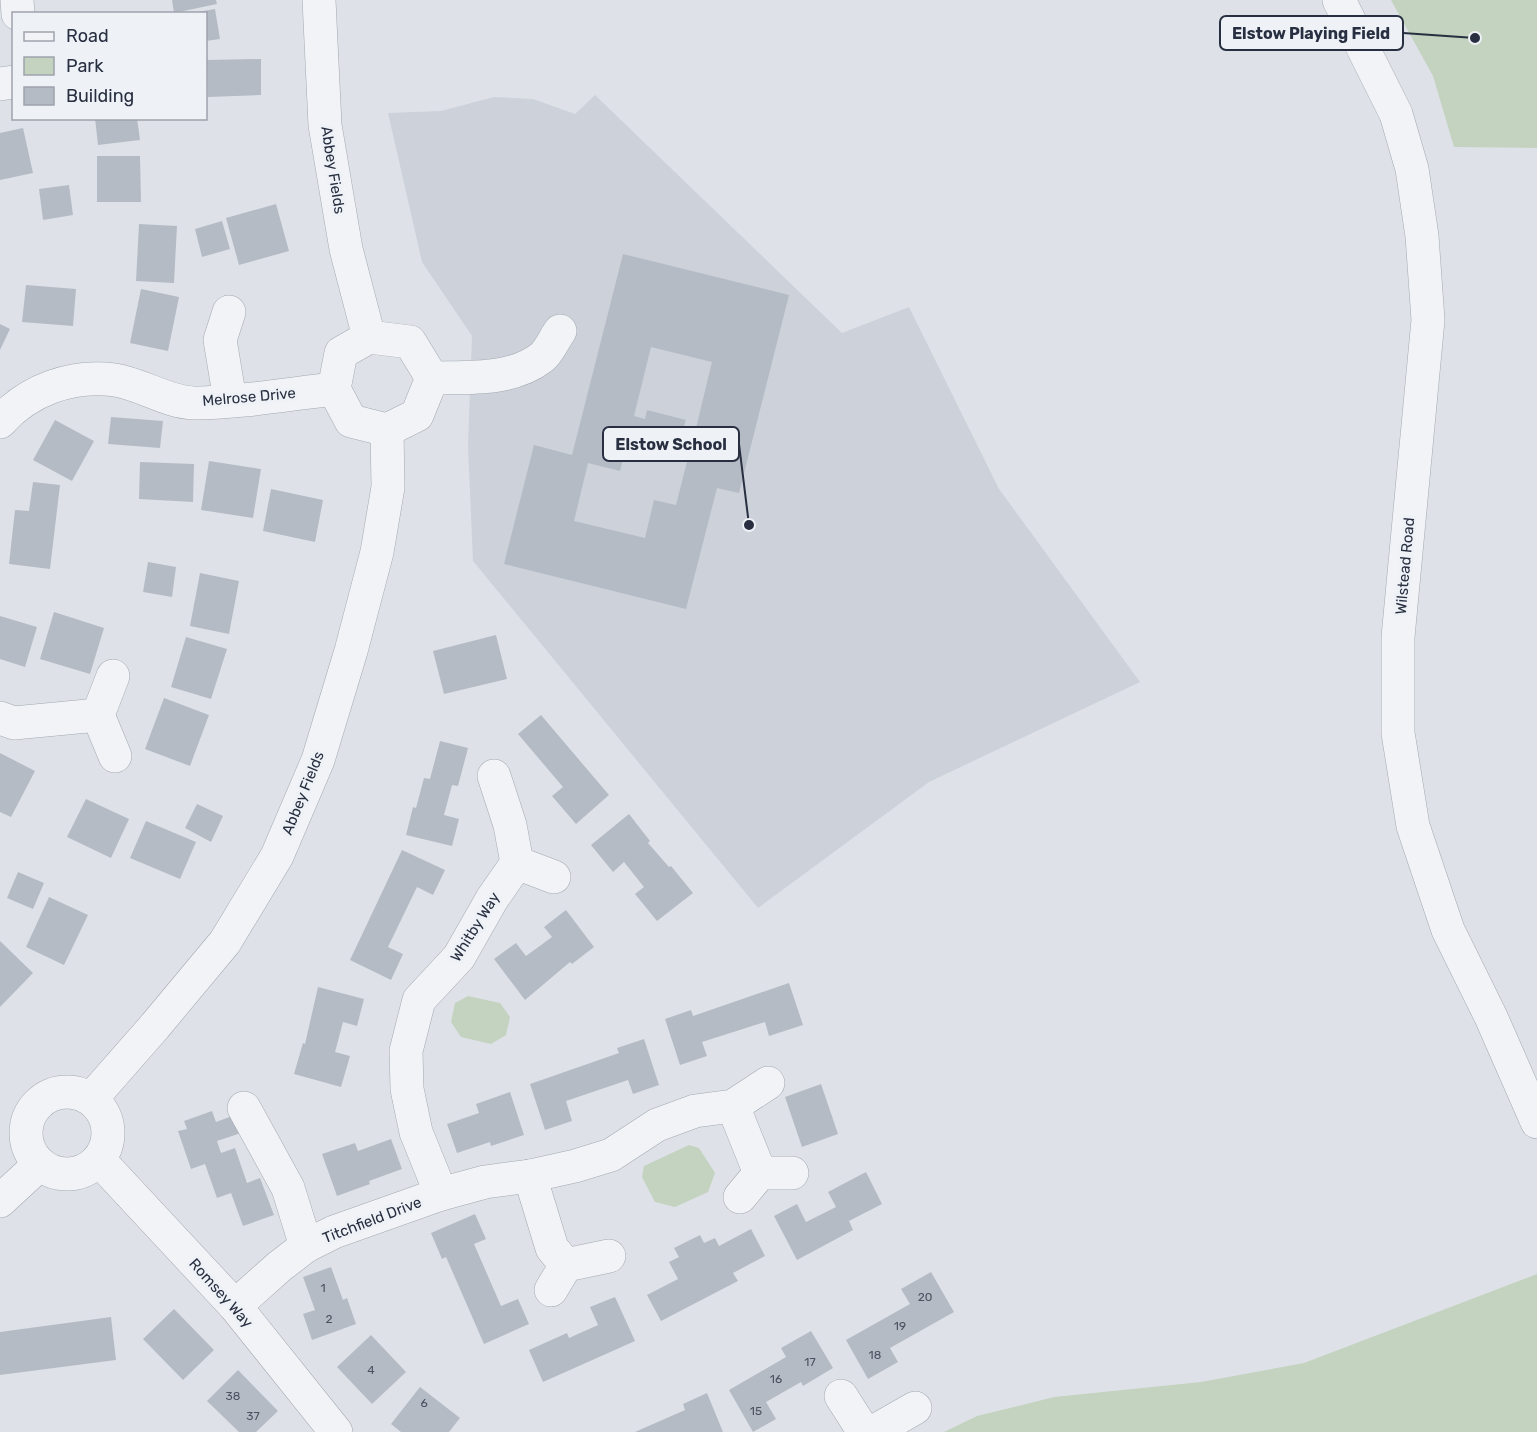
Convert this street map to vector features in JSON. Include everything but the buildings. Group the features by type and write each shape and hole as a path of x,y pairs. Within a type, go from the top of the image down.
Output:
{"street":[{"name":"Abbey Fields","path":"319,0 325,125 346,249 369,337"},
{"name":"Wilstead Road","path":"1339,0 1396,114 1412,169 1422,236 1428,320 1398,638 1398,733 1413,826 1448,930 1491,1017 1537,1122"},
{"path":"229,312 220,340 230,400"},
{"path":"432,378 491,376 518,370 542,358 560,331"},
{"path":"369,337 410,342 432,378 417,415 387,430 351,421 334,389 341,353 369,337"},
{"name":"Melrose Drive","path":"0,422 13,407 44,388 80,379 115,380 191,403 334,389"},
{"name":"Abbey Fields","path":"91,1099 225,942 277,856 318,760 378,552 388,487 387,430"},
{"path":"113,676 98,715 115,756"},
{"path":"0,718 14,723 98,715"},
{"path":"494,776 510,825 518,863 554,877"},
{"name":"Whitby Way","path":"441,1194 416,1132 407,1089 406,1051 419,1000 459,957 492,899 518,863"},
{"name":"Titchfield Drive","path":"235,1306 306,1246 334,1232 441,1194 485,1182 575,1167 611,1155 657,1125 695,1111 733,1106 768,1083"},
{"path":"65,1092 91,1099 101,1109 107,1121 109,1134 106,1148 99,1160 89,1168 77,1173 64,1174 51,1171 40,1164 31,1153 27,1140 27,1127 31,1113 45,1099 65,1092"},
{"path":"733,1106 750,1185 792,1173"},
{"path":"244,1108 288,1188 306,1246"},
{"name":"Romsey Way","path":"99,1160 235,1306 336,1432"},
{"path":"0,1201 40,1164"},
{"path":"530,1176 552,1248 558,1278 609,1256"},
{"path":"841,1396 864,1432"},
{"path":"873,1432 915,1408"}],"shaded area":[{"path":"595,95 842,333 909,307 999,489 1140,682 929,782 758,908 473,561 468,446 472,336 422,262 388,113 441,111 494,97 533,99 575,114"}],"green space":[{"path":"1391,0 1537,0 1537,148 1454,147 1433,76"},
{"path":"468,996 500,1003 510,1017 506,1035 491,1044 461,1037 451,1022 455,1003"},
{"path":"689,1145 699,1148 715,1173 708,1192 675,1207 655,1202 642,1177 644,1166"},
{"path":"1537,1274 1537,1432 944,1432 977,1416 1054,1397 1201,1382 1304,1363"}],"place":[{"name":"Elstow Playing Field","path":"1475,38"},
{"name":"Elstow School","path":"749,525"}]}
